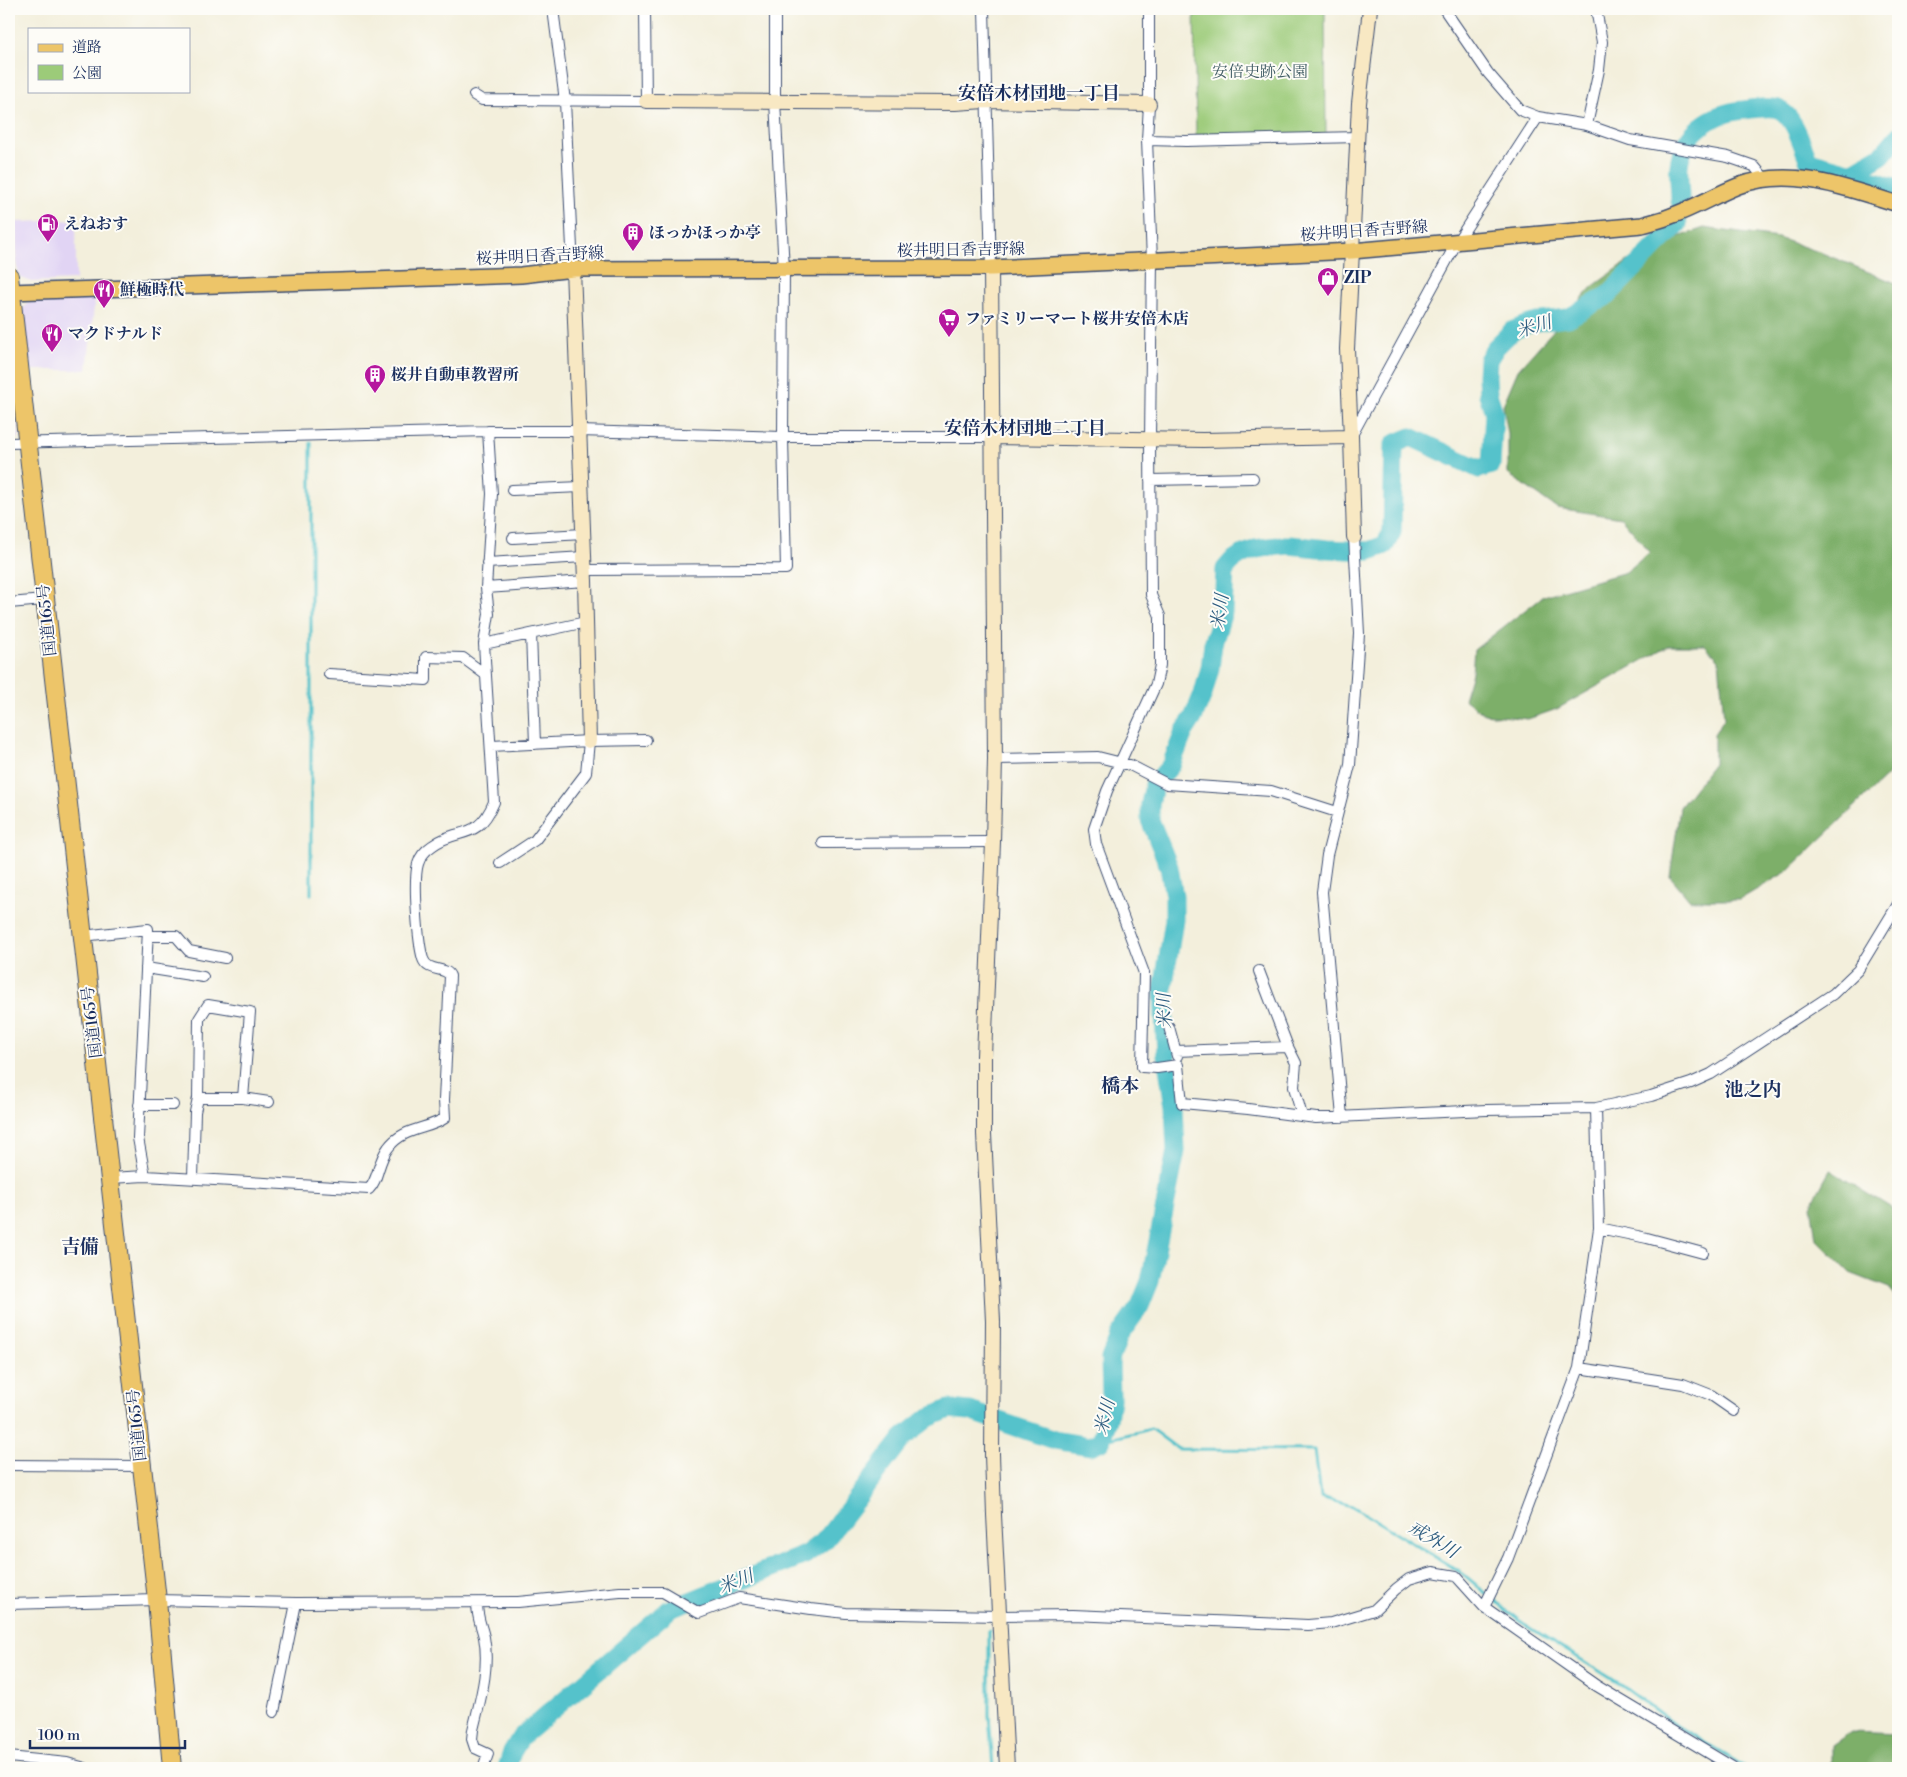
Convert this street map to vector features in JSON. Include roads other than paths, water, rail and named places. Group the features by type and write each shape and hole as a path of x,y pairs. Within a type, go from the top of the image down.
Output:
{"highway":[{"name":"国道165号","path":"9,286 157,1600 172,1768"}],"main road":[{"name":"桜井明日香吉野線","path":"9,286 520,275 573,269 784,270 990,268 1352,251 1642,225 1672,216 1740,185 1783,177 1813,180 1842,186 1898,204"}],"street":[{"path":"500,862 535,840 586,773 589,741 585,569 565,101 553,9"},
{"path":"646,9 646,101"},
{"path":"488,563 585,569 786,569 784,270 775,101 775,9"},
{"path":"984,9 990,268 995,759 984,1056 984,1134 993,1321 992,1427 994,1506 1007,1768"},
{"path":"1149,9 1147,140 1152,260 1151,595 1160,616 1160,666 1156,684 1107,791 1094,829 1096,844 1144,973 1142,1067 1157,1068 1178,1065"},
{"path":"1342,1117 1322,892 1327,855 1350,765 1359,634 1348,349 1360,103 1370,9"},
{"path":"1444,9 1488,73 1520,110 1538,117 1587,125 1630,140 1728,157 1754,166 1765,179"},
{"path":"1587,125 1600,70 1602,42 1596,9"},
{"path":"474,95 482,100 955,103 985,101 1149,104"},
{"path":"1351,437 1457,242 1538,117"},
{"path":"1147,140 1358,137"},
{"path":"9,443 488,431 579,431 784,437 992,437 1150,440 1351,437"},
{"path":"110,1178 144,1176 192,1178 243,1183 369,1189 375,1184 380,1160 388,1147 404,1134 419,1127 439,1122 445,1118 444,1100 450,976 447,972 432,969 424,961 417,913 417,867 425,852 432,846 471,831 482,824 487,818 494,802 484,644 489,614 486,588 492,494 488,431"},
{"path":"1150,480 1254,478"},
{"path":"512,490 581,487"},
{"path":"513,538 583,534"},
{"path":"486,588 585,569"},
{"path":"9,603 44,600"},
{"path":"484,644 586,622"},
{"path":"531,634 535,744"},
{"path":"329,674 426,680 426,657 463,658 486,674"},
{"path":"490,746 646,740"},
{"path":"995,759 1098,758 1120,761 1167,784 1271,791 1337,812"},
{"path":"823,843 993,842"},
{"path":"1169,1027 1176,1051 1182,1103 1316,1118 1486,1110 1596,1108 1651,1096 1691,1083 1711,1074 1833,994 1858,970 1898,904"},
{"path":"82,936 148,929 138,1138 144,1176"},
{"path":"148,936 176,936 189,951 225,958"},
{"path":"146,968 203,976"},
{"path":"1259,971 1296,1063 1294,1087 1302,1116"},
{"path":"192,1178 195,1112 198,1098 199,1019 208,1005 250,1012 243,1098"},
{"path":"1176,1051 1288,1047"},
{"path":"198,1098 243,1098 269,1102"},
{"path":"139,1105 173,1105"},
{"path":"1484,1607 1508,1558 1579,1368 1600,1228 1596,1108"},
{"path":"1600,1228 1703,1253"},
{"path":"1579,1368 1682,1384 1711,1395 1734,1411"},
{"path":"9,1465 141,1466"},
{"path":"9,1604 157,1600 296,1603 477,1603 518,1602 620,1592 663,1592 699,1613 739,1598 810,1609 846,1612 999,1616 1073,1615 1308,1625 1331,1623 1374,1610 1396,1589 1410,1579 1433,1572 1456,1576 1484,1607 1596,1686 1734,1768"},
{"path":"274,1712 296,1603"},
{"path":"477,1603 477,1617 484,1637 486,1672 472,1739 475,1748 488,1754 483,1768"},
{"path":"9,1757 57,1761 85,1768"}],"waterway":[{"name":"米川","path":"1680,201 1679,166 1681,154 1692,135 1700,127 1720,115 1760,108 1778,109 1789,118 1809,161 1898,189"},
{"name":"米川","path":"1852,173 1882,155 1898,136"},
{"name":"米川","path":"507,1768 512,1752 521,1737 670,1609 805,1555 826,1539 903,1438 928,1418 949,1409 970,1411 1054,1440 1090,1446 1101,1441 1108,1419 1111,1399 1110,1359 1119,1336 1140,1306 1150,1281 1176,1151 1174,1106 1166,1055 1163,990 1174,920 1174,896 1169,867 1150,820 1150,804 1154,785 1171,765 1184,732 1193,718 1203,694 1210,668 1213,644 1223,612 1225,569 1241,555 1256,549 1269,547 1289,545 1369,551 1385,545 1392,532 1394,444 1411,437 1479,469 1491,465 1494,413 1488,394 1487,376 1488,360 1496,347 1512,331 1542,321 1568,318 1607,296 1678,224"},
{"path":"311,442 311,894"},
{"name":"戒外川","path":"1101,1441 1151,1429 1178,1449 1314,1450 1320,1497 1352,1506 1463,1574 1487,1594"},
{"name":"戒外川","path":"1492,1598 1518,1620 1620,1684 1677,1726 1747,1768"},
{"path":"989,1631 989,1715 993,1768"}],"place":[{"name":"えねおす","path":"48,243"},
{"name":"ほっかほっか亭","path":"633,252"},
{"name":"ZIP","path":"1328,297"},
{"name":"鮮極時代","path":"104,309"},
{"name":"ファミリーマート桜井安倍木店","path":"949,338"},
{"name":"マクドナルド","path":"52,353"},
{"name":"桜井自動車教習所","path":"375,394"}],"district":[{"name":"安倍木材団地一丁目","path":"1039,93"},
{"name":"安倍木材団地二丁目","path":"1025,428"},
{"name":"橋本","path":"1120,1086"},
{"name":"池之内","path":"1753,1090"},
{"name":"吉備","path":"80,1247"}],"park label":[{"name":"安倍史跡公園","path":"1260,72"}]}
